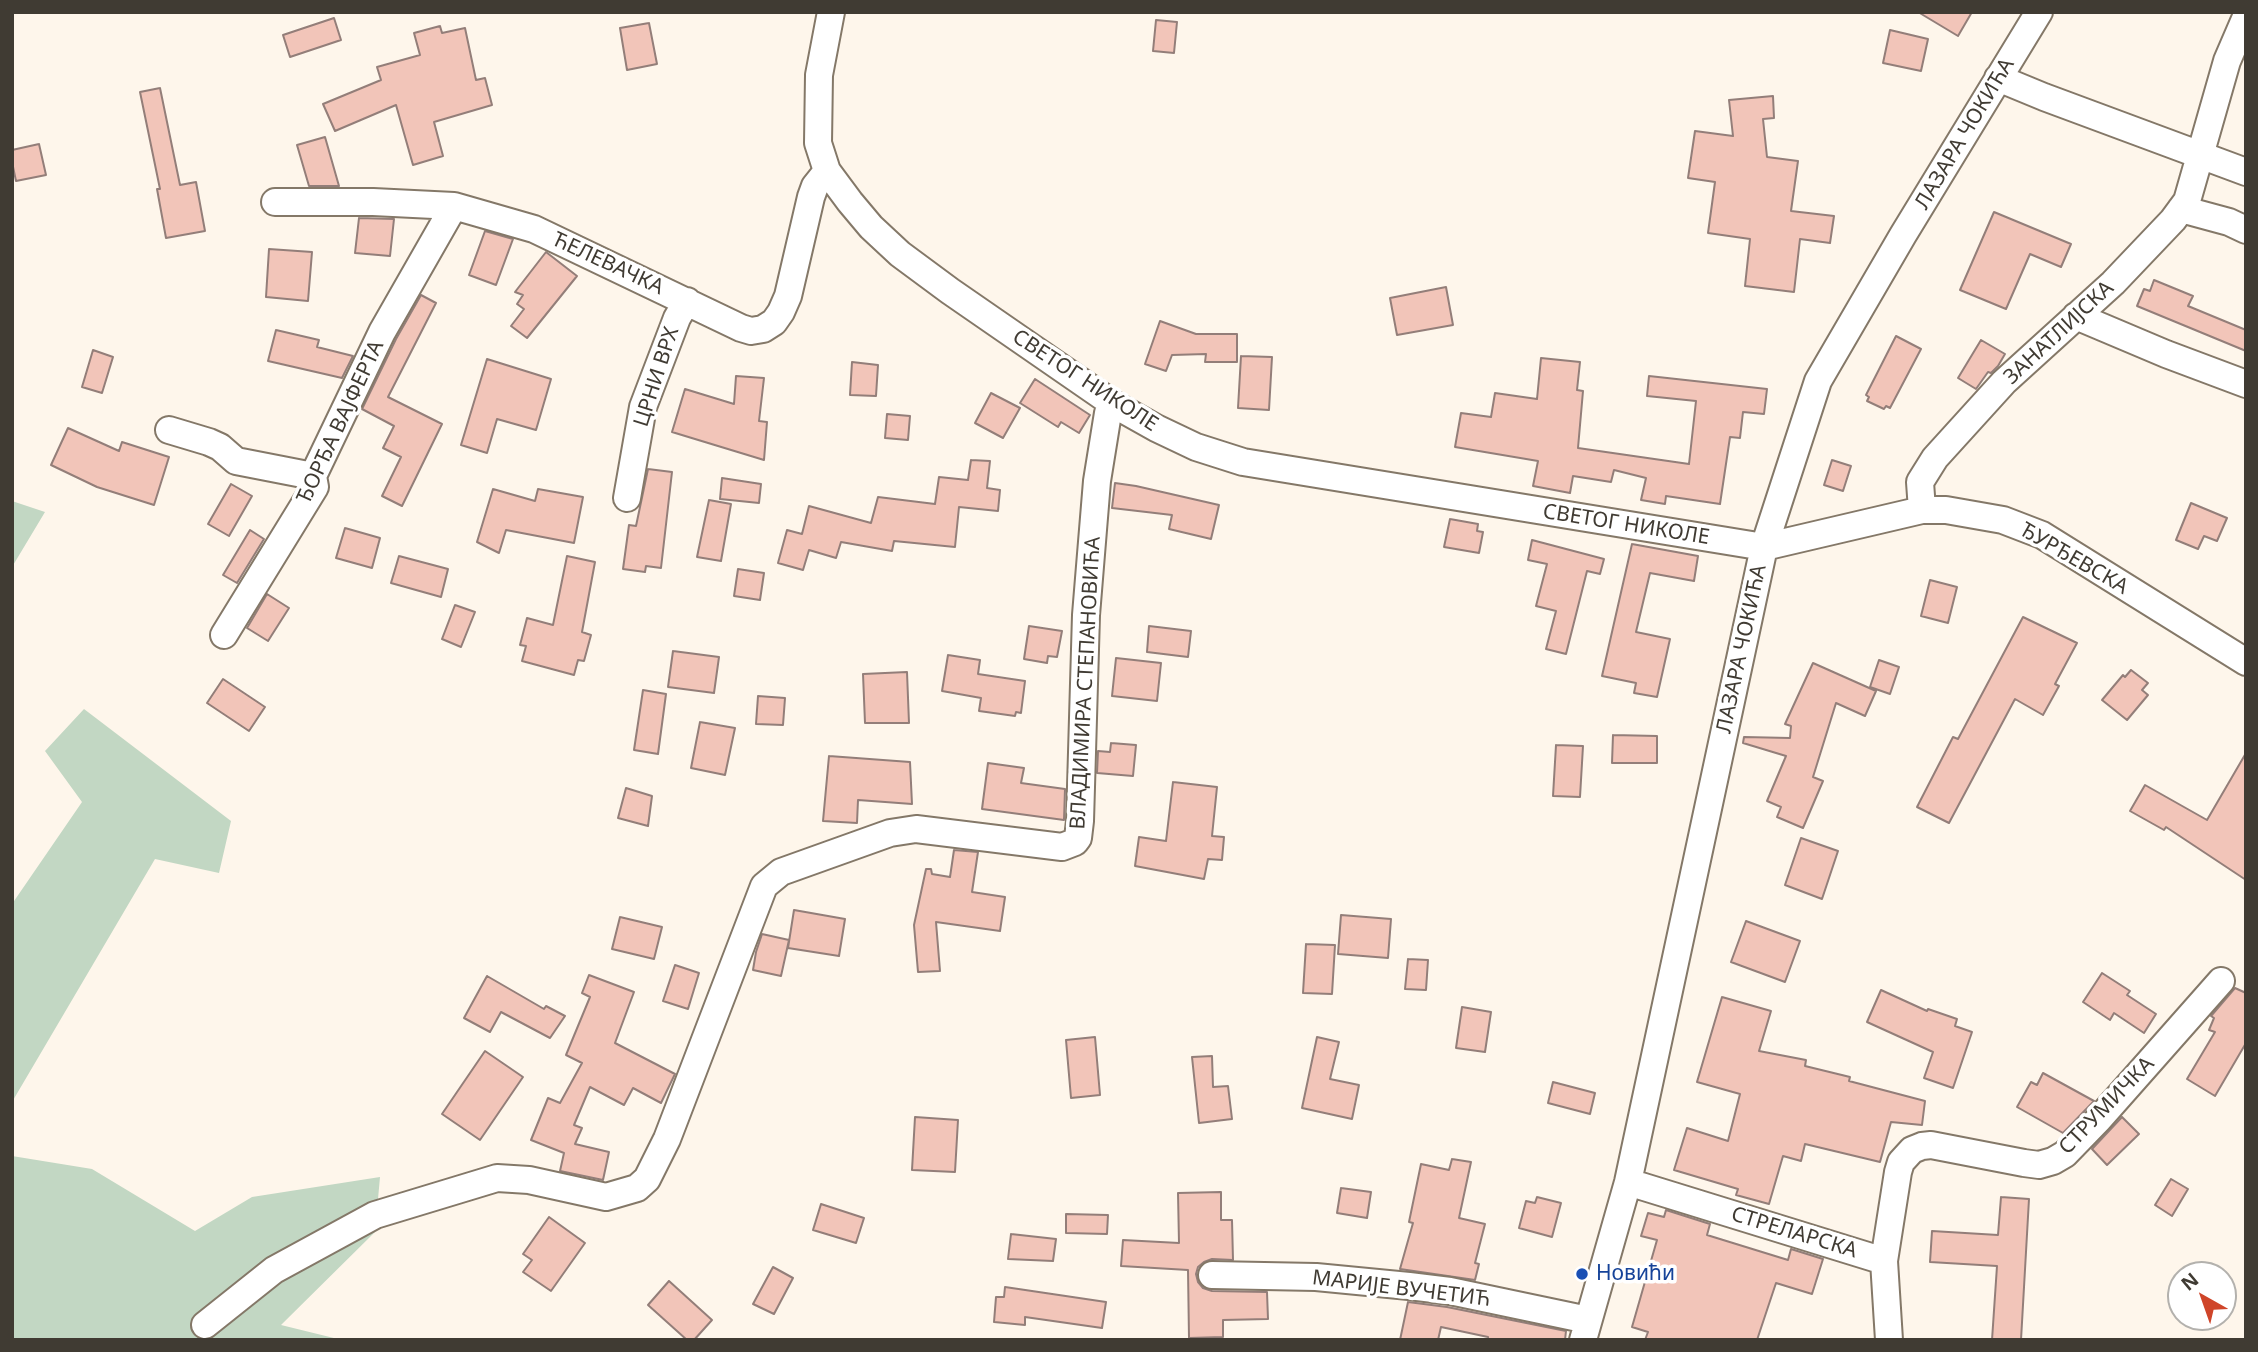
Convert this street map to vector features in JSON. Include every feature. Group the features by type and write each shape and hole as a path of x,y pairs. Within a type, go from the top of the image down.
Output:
{"street":[{"name":"СВЕТОГ НИКОЛЕ","path":"831,12 819,75 817,121 818,143 827,171 871,227 900,254 1115,405 1196,447 1242,462 1764,547"},
{"name":"ЛАЗАРА ЧОКИЋА","path":"1585,1330 1628,1182 1764,547 1818,381 2039,12"},
{"name":"ЗАНАТЛИЈСКА","path":"1922,510 1920,482 1935,458 2004,382 2113,284 2187,201 2227,61 2246,17"},
{"path":"1998,78 2246,172"},
{"name":"ЋЕЛЕВАЧКА","path":"275,202 373,202 454,206 534,229 751,331 763,329 774,322 788,296 811,197 815,186 827,171"},
{"name":"ЂОРЂА ВАЈФЕРТА","path":"223,635 315,487 313,476 382,332 454,206"},
{"path":"2181,209 2229,222 2246,230"},
{"name":"ЦРНИ ВРХ","path":"627,498 643,407 677,318 687,300"},
{"path":"2076,316 2246,384"},
{"name":"ВЛАДИМИРА СТЕПАНОВИЋА","path":"205,1325 274,1270 375,1215 497,1178 529,1180 606,1197 637,1188 647,1179 667,1139 764,886 780,872 890,833 916,829 1062,847 1075,842 1080,821 1086,615 1097,481 1108,413 1115,405"},
{"path":"169,430 209,442 236,460 313,476"},
{"name":"ЂУРЂЕВСКА","path":"1764,547 1922,510 1946,510 2003,520 2042,535 2246,662"},
{"name":"СТРУМИЧКА","path":"1884,1261 1896,1180 1901,1162 1912,1150 1931,1145 2014,1162 2039,1165 2053,1161 2065,1154 2099,1119 2221,981"},
{"name":"СТРЕЛАРСКА","path":"1628,1182 1884,1261 1889,1340"},
{"name":"МАРИЈЕ ВУЧЕТИЋ","path":"1212,1275 1316,1277 1450,1291 1585,1330"}],"green space":[{"path":"12,501 45,512 12,567"},
{"path":"84,709 231,821 219,873 155,859 12,1102 12,904 82,802 45,751"},
{"path":"12,1156 92,1169 195,1231 252,1197 380,1177 375,1232 281,1325 342,1340 12,1340"}],"building":[{"path":"1918,12 1972,12 1958,36"},
{"path":"334,18 341,40 290,57 283,35"},
{"path":"1156,20 1177,22 1174,53 1153,51"},
{"path":"649,23 657,64 627,70 620,28"},
{"path":"440,26 442,33 465,28 476,80 485,78 492,105 434,122 443,156 413,165 396,105 335,131 323,104 381,80 377,67 420,55 414,33"},
{"path":"1890,30 1928,39 1921,71 1883,63"},
{"path":"160,88 180,185 196,182 205,231 166,238 157,189 160,189 140,92"},
{"path":"1773,96 1774,118 1763,119 1767,157 1798,161 1791,211 1834,216 1830,243 1800,239 1794,292 1745,286 1750,239 1708,233 1715,182 1688,178 1695,131 1733,136 1729,100"},
{"path":"325,137 339,186 309,186 297,145"},
{"path":"39,144 46,175 16,181 12,150"},
{"path":"1994,212 2071,244 2061,267 2030,254 2006,309 1960,290"},
{"path":"359,218 394,219 390,256 355,253"},
{"path":"485,231 513,239 496,285 469,275"},
{"path":"269,249 312,252 308,301 266,297"},
{"path":"546,252 577,276 527,338 511,326 524,309 517,304 523,295 515,292"},
{"path":"2154,280 2193,296 2188,306 2246,330 2246,351 2137,306 2144,289 2150,291"},
{"path":"1446,287 1453,325 1397,335 1390,298"},
{"path":"421,295 436,303 388,397 442,424 402,506 382,496 401,457 383,448 394,426 362,409"},
{"path":"1160,321 1196,334 1237,334 1237,362 1205,362 1206,354 1172,355 1166,371 1145,364"},
{"path":"276,330 319,340 317,347 353,356 342,378 268,361"},
{"path":"1896,336 1921,349 1890,408 1886,406 1884,409 1867,401 1869,397 1866,395"},
{"path":"1981,340 2005,354 1998,366 1991,373 1988,372 1976,389 1958,378"},
{"path":"93,350 113,357 102,393 82,387"},
{"path":"1241,356 1272,357 1269,410 1238,408"},
{"path":"1541,358 1580,362 1577,390 1583,391 1578,448 1689,464 1696,401 1647,396 1649,376 1767,389 1764,414 1743,412 1740,438 1730,437 1720,504 1666,496 1665,504 1641,500 1646,478 1614,470 1611,482 1573,476 1570,493 1533,486 1538,461 1455,447 1461,413 1491,417 1495,393 1537,399"},
{"path":"487,359 551,379 536,430 497,419 487,453 461,445"},
{"path":"852,362 878,365 876,396 850,395"},
{"path":"736,376 764,378 759,421 767,422 764,460 672,432 685,389 734,404"},
{"path":"1035,379 1090,415 1079,433 1061,422 1058,427 1020,403"},
{"path":"991,393 1020,408 1003,438 975,423"},
{"path":"887,414 910,416 908,440 885,438"},
{"path":"68,428 119,451 122,442 169,457 154,505 97,487 51,465"},
{"path":"971,460 990,461 987,488 1000,490 998,511 959,507 955,547 894,541 892,551 841,542 836,558 809,550 803,570 778,563 787,530 802,534 809,506 871,523 878,497 935,504 939,477 968,480"},
{"path":"1832,460 1851,466 1843,491 1824,485"},
{"path":"648,469 672,472 661,568 646,566 645,572 623,569 629,525 636,526"},
{"path":"722,478 761,484 759,503 720,499"},
{"path":"1115,483 1219,505 1211,539 1169,529 1172,515 1112,508"},
{"path":"231,484 252,496 229,536 208,524"},
{"path":"493,489 535,501 538,489 583,497 574,543 506,530 499,553 477,542"},
{"path":"709,500 731,504 721,561 697,557"},
{"path":"2191,503 2227,518 2217,541 2204,536 2198,549 2176,540"},
{"path":"1450,519 1478,524 1477,531 1483,532 1479,553 1444,547"},
{"path":"345,528 380,538 372,568 336,558"},
{"path":"250,530 264,539 237,583 223,575"},
{"path":"1532,540 1604,559 1600,574 1587,571 1566,654 1546,649 1556,611 1536,606 1547,564 1528,560"},
{"path":"1632,544 1698,556 1694,581 1650,573 1636,632 1670,639 1657,697 1634,693 1636,683 1602,676"},
{"path":"399,556 448,569 441,597 391,583"},
{"path":"567,556 595,562 582,632 591,635 584,661 578,660 574,675 522,661 526,646 520,645 527,618 553,625"},
{"path":"738,569 764,573 760,600 734,596"},
{"path":"1930,580 1957,587 1948,623 1921,616"},
{"path":"267,594 289,608 268,641 247,628"},
{"path":"455,605 475,612 461,647 442,639"},
{"path":"2023,617 2077,643 2055,684 2059,686 2043,715 2015,699 1949,823 1917,807 1953,737 1958,739"},
{"path":"1029,626 1062,631 1057,657 1048,656 1047,663 1024,659"},
{"path":"1149,626 1191,631 1188,657 1147,652"},
{"path":"673,651 719,657 714,693 668,687"},
{"path":"948,655 980,660 978,674 1025,681 1021,713 1016,712 1015,716 979,711 981,698 942,691"},
{"path":"1116,658 1161,663 1157,701 1112,696"},
{"path":"1879,660 1899,667 1890,694 1870,687"},
{"path":"1813,663 1876,691 1865,716 1836,703 1813,777 1823,781 1803,828 1777,817 1781,807 1767,801 1786,756 1743,743 1744,737 1790,738 1791,726 1785,724"},
{"path":"2131,670 2148,683 2142,690 2148,695 2127,720 2102,700 2123,675 2125,677"},
{"path":"907,672 909,723 865,723 863,674"},
{"path":"223,679 265,707 249,731 207,703"},
{"path":"643,690 666,694 658,754 634,750"},
{"path":"758,696 785,698 783,725 756,724"},
{"path":"700,722 735,728 725,775 691,768"},
{"path":"1613,735 1657,736 1657,763 1612,763"},
{"path":"1111,743 1136,745 1133,776 1097,773 1098,751 1110,752"},
{"path":"1556,745 1583,746 1580,797 1553,796"},
{"path":"2246,753 2246,880 2166,827 2164,830 2130,811 2145,785 2207,820"},
{"path":"829,756 910,762 912,804 858,800 857,823 823,821"},
{"path":"988,763 1024,768 1021,783 1065,789 1064,820 982,809"},
{"path":"1173,782 1217,787 1212,836 1224,837 1222,860 1208,859 1204,879 1135,866 1139,837 1166,841"},
{"path":"626,788 652,796 648,826 618,818"},
{"path":"1801,838 1838,851 1822,899 1785,885"},
{"path":"954,850 978,852 972,892 1005,897 1000,931 936,922 940,971 918,972 914,925 926,869 931,869 932,874 950,877"},
{"path":"794,910 845,919 839,956 788,948"},
{"path":"1341,915 1391,919 1388,958 1338,954"},
{"path":"620,917 662,927 654,959 612,949"},
{"path":"1746,921 1800,941 1785,982 1731,962"},
{"path":"762,934 789,940 781,976 753,970"},
{"path":"1306,944 1335,945 1332,994 1303,993"},
{"path":"1408,959 1428,960 1426,990 1405,989"},
{"path":"675,965 699,973 688,1009 663,1001"},
{"path":"2102,973 2130,991 2127,995 2156,1014 2144,1033 2114,1013 2110,1020 2083,1002"},
{"path":"589,975 634,992 615,1043 675,1074 661,1103 633,1088 624,1105 590,1087 574,1125 582,1128 575,1144 609,1152 603,1180 560,1171 564,1153 531,1140 548,1098 560,1103 582,1063 566,1055 590,997 582,993"},
{"path":"487,976 544,1009 546,1006 565,1016 550,1038 501,1012 490,1032 464,1018"},
{"path":"2235,988 2246,993 2246,1043 2215,1096 2187,1079 2215,1032 2209,1030 2214,1018 2211,1016"},
{"path":"1881,990 1927,1011 1928,1009 1957,1019 1955,1026 1972,1032 1953,1088 1924,1078 1933,1052 1867,1022"},
{"path":"1722,997 1771,1011 1759,1051 1806,1060 1805,1066 1925,1101 1922,1125 1891,1122 1880,1162 1805,1144 1801,1161 1783,1156 1769,1204 1736,1195 1738,1189 1674,1170 1687,1128 1728,1141 1740,1094 1697,1082"},
{"path":"1462,1007 1491,1012 1485,1052 1456,1048"},
{"path":"1095,1037 1100,1095 1071,1098 1066,1040"},
{"path":"1317,1037 1339,1042 1330,1079 1359,1085 1352,1119 1302,1108"},
{"path":"485,1051 523,1077 480,1140 442,1114"},
{"path":"1212,1056 1213,1087 1228,1086 1232,1119 1199,1123 1192,1057"},
{"path":"2043,1073 2094,1101 2063,1133 2017,1107 2031,1082 2037,1085"},
{"path":"1553,1082 1595,1093 1590,1114 1548,1103"},
{"path":"915,1117 958,1120 955,1172 912,1170"},
{"path":"2122,1117 2139,1134 2107,1165 2092,1149"},
{"path":"1452,1159 1471,1162 1459,1218 1485,1224 1475,1263 1479,1264 1475,1280 1400,1269 1413,1223 1409,1222 1421,1164 1449,1170"},
{"path":"2171,1179 2188,1189 2172,1216 2155,1205"},
{"path":"1341,1188 1371,1192 1367,1218 1337,1213"},
{"path":"1221,1192 1221,1220 1232,1220 1233,1260 1212,1259 1204,1262 1198,1267 1198,1282 1203,1288 1212,1291 1267,1292 1268,1319 1223,1320 1223,1337 1189,1338 1188,1270 1121,1266 1123,1240 1179,1243 1178,1193"},
{"path":"1537,1197 1561,1203 1552,1237 1519,1228 1526,1201 1535,1203"},
{"path":"2001,1197 2029,1199 2021,1340 1992,1340 1997,1266 1930,1262 1932,1231 1998,1235"},
{"path":"821,1204 864,1218 856,1243 813,1230"},
{"path":"1666,1210 1710,1224 1707,1235 1788,1260 1791,1249 1823,1259 1812,1294 1776,1283 1757,1340 1645,1340 1648,1332 1632,1327 1657,1240 1641,1236 1648,1213 1664,1217"},
{"path":"1066,1214 1108,1215 1107,1234 1066,1233"},
{"path":"549,1217 585,1243 551,1291 523,1272 532,1260 523,1254"},
{"path":"1011,1234 1056,1239 1053,1261 1008,1259"},
{"path":"773,1267 793,1278 774,1314 753,1304"},
{"path":"669,1281 712,1320 694,1340 687,1340 648,1305"},
{"path":"1005,1287 1106,1302 1102,1328 1025,1317 1025,1325 994,1322 996,1297 1004,1297"},
{"path":"1408,1302 1447,1307 1566,1331 1565,1340 1488,1340 1488,1337 1441,1327 1438,1340 1400,1340"}],"place":[{"name":"Новићи","path":"1582,1274"}]}
